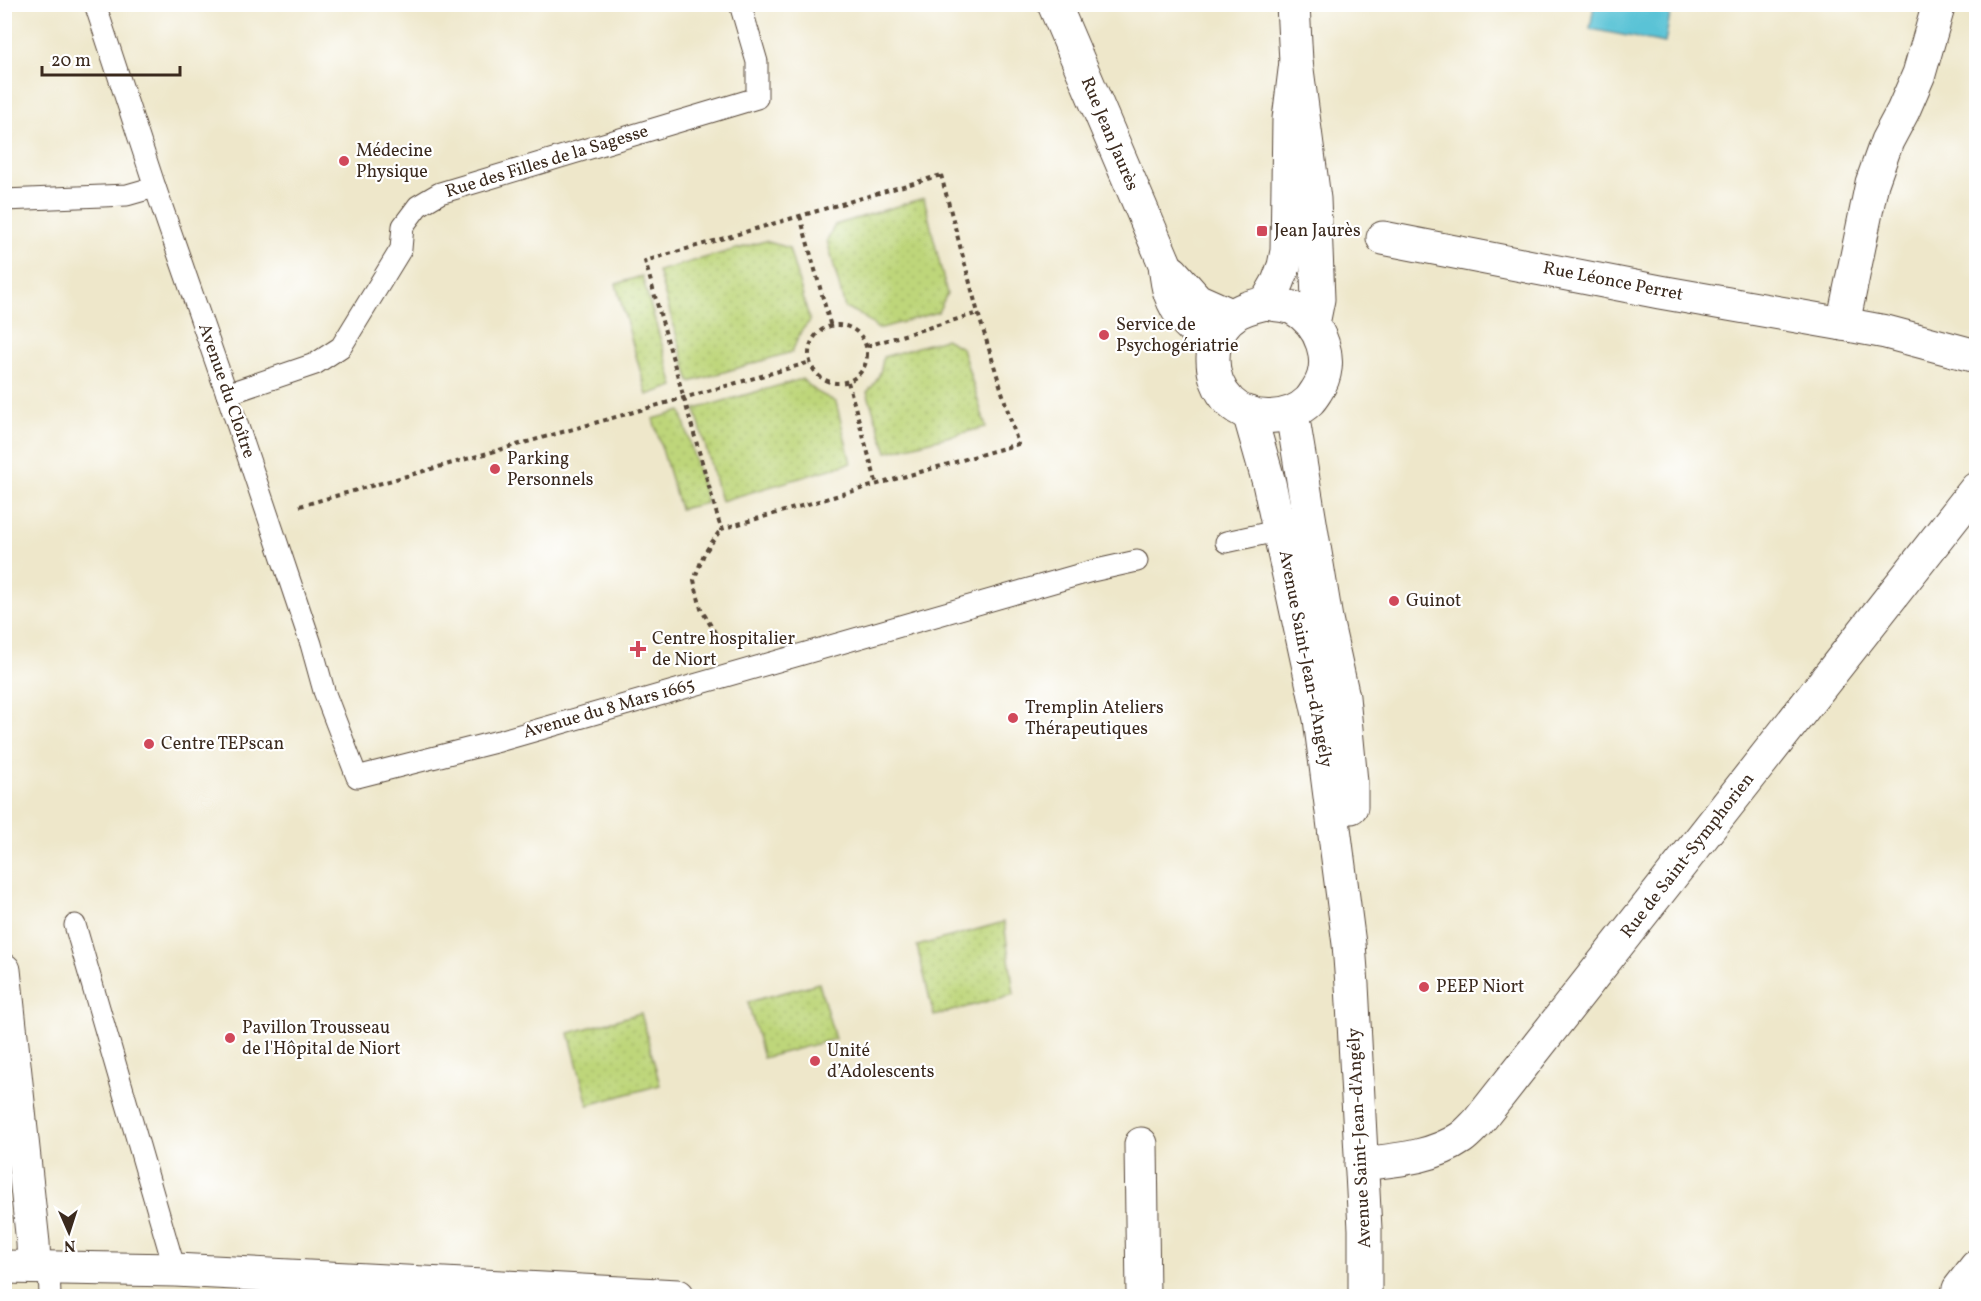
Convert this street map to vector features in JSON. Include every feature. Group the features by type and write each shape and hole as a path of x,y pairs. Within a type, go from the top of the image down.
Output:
{"street":[{"name":"Rue Jean Jaurès","path":"1054,4 1165,264 1170,293 1186,321 1199,335 1215,343"},
{"path":"1293,4 1296,63 1314,199 1318,299 1313,324"},
{"path":"1843,324 1872,183 1887,141 1919,74 1939,4"},
{"path":"1266,303 1278,282 1287,251 1289,119 1296,63"},
{"name":"Rue Léonce Perret","path":"1383,238 1659,292 1886,332 1977,356"},
{"name":"Rue Jean Jaurès","path":"1165,264 1197,300 1233,315"},
{"path":"1266,303 1292,308 1313,324 1323,342 1326,363 1322,383 1309,401 1292,413 1270,417 1249,413 1231,403 1217,385 1212,364 1215,343 1222,328 1233,315 1249,307 1266,303"},
{"name":"Avenue Saint-Jean-d'Angély","path":"1249,413 1269,483 1320,719 1349,944 1365,1229 1365,1296"},
{"name":"Avenue Saint-Jean-d'Angély","path":"1292,413 1326,619 1344,708 1351,782 1349,944"},
{"name":"Rue de Saint-Symphorien","path":"1361,1164 1410,1158 1444,1148 1462,1137 1478,1122 1977,489"},
{"path":"4,970 33,1243 34,1275 175,1270 678,1296"},
{"path":"1141,1144 1143,1296"},
{"path":"1957,1296 1959,1289 1977,1267"}],"lane":[{"name":"Avenue du Cloître","path":"95,4 311,644 324,692 357,777"},
{"name":"Rue des Filles de la Sagesse","path":"227,394 315,364 341,347 401,249 403,226 418,206 440,193 757,99 757,62 740,4"},
{"path":"4,200 127,195 155,187"},
{"path":"1226,542 1311,524"},
{"name":"Avenue du 8 Mars 1665","path":"357,777 499,741 1092,571 1137,561"},
{"path":"75,925 175,1270"}],"path":[{"path":"721,529 645,261 940,175 978,314 1018,444 721,529 704,554 694,580 700,609 719,638 730,675"},
{"path":"800,216 831,327"},
{"path":"867,346 978,314"},
{"path":"840,325 857,332 867,346 864,366 859,374 848,382 831,382 822,378 815,371 809,353 816,336 831,327 840,325"},
{"path":"268,515 811,362"},
{"path":"848,382 877,485"}],"green space":[{"path":"924,198 947,294 938,312 878,329 860,314 845,308 827,240 835,225"},
{"path":"765,241 789,248 810,321 801,331 792,352 690,382 658,271"},
{"path":"642,276 674,386 647,395 616,284"},
{"path":"945,339 962,348 986,427 887,452 867,392 879,376 883,357"},
{"path":"802,379 817,392 836,402 851,463 721,501 695,409"},
{"path":"681,411 707,503 680,509 653,419"},
{"path":"1004,922 1014,994 934,1016 917,946"},
{"path":"819,983 835,1039 763,1058 748,1002"},
{"path":"641,1013 660,1085 588,1105 569,1033"}],"water":[{"path":"1594,5 1648,5 1671,9 1665,43 1590,29"}],"place":[{"name":"Médecine Physique","path":"344,161"},
{"name":"Jean Jaurès","path":"1262,231"},
{"name":"Service de Psychogériatrie","path":"1104,335"},
{"name":"Parking Personnels","path":"495,469"},
{"name":"Guinot","path":"1394,601"},
{"name":"Centre hospitalier de Niort","path":"638,649"},
{"name":"Tremplin Ateliers Thérapeutiques","path":"1013,718"},
{"name":"Centre TEPscan","path":"149,744"},
{"name":"PEEP Niort","path":"1424,987"},
{"name":"Pavillon Trousseau de l'Hôpital de Niort","path":"230,1038"},
{"name":"Unité d’Adolescents","path":"815,1061"}]}
